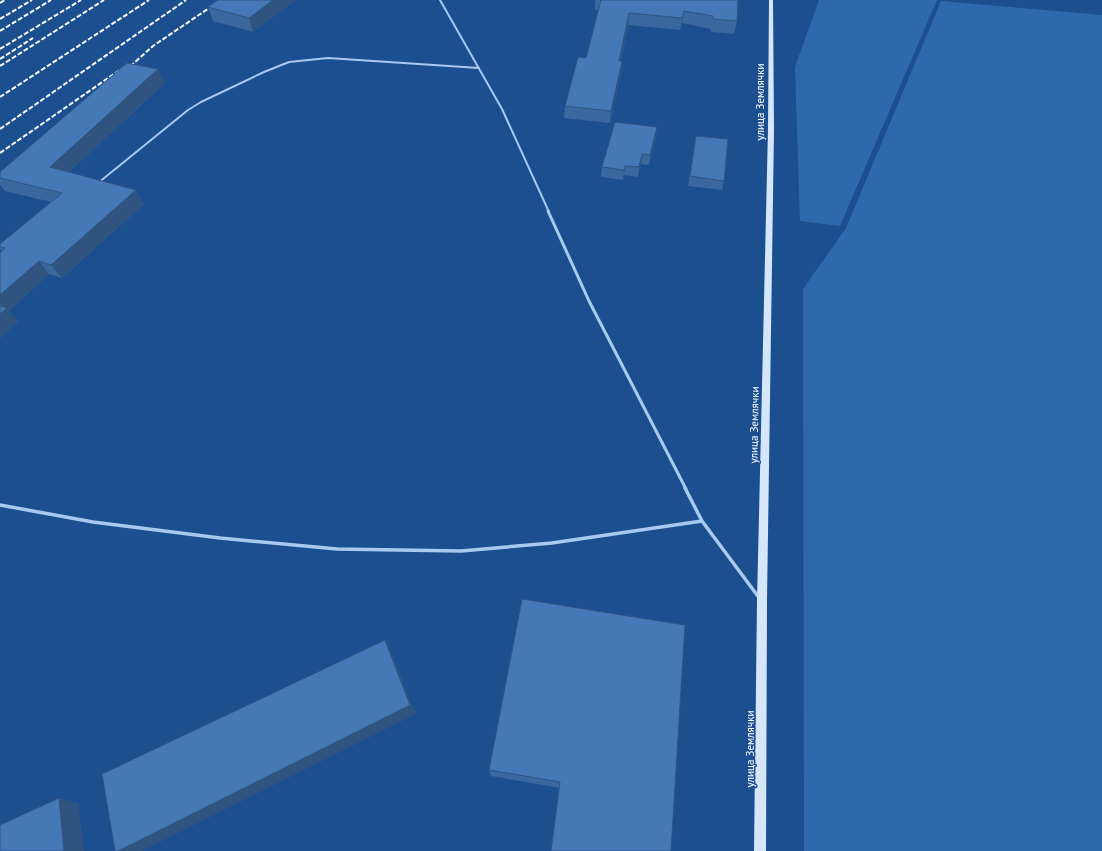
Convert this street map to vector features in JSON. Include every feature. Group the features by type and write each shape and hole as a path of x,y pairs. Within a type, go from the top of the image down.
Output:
{"street":[{"name":"улица Землячки","path":"760,851 762,601 771,129 771,0"}],"lane":[{"path":"440,0 502,109 588,301 702,521 762,601"},
{"path":"93,186 188,110 201,102 264,72 289,62 336,58 479,68"},
{"path":"0,505 93,522 220,538 345,549 461,551 552,543 702,521"}],"shaded area":[{"path":"819,0 937,0 840,226 800,221 795,67"},
{"path":"941,1 1102,15 1102,851 804,851 803,289 846,228"}],"building":[{"path":"218,0 273,0 249,18 208,7"},
{"path":"601,0 738,0 737,21 713,19 713,16 684,11 682,18 629,13 619,61 622,61 611,111 565,106 578,57 586,58"},
{"path":"127,63 158,69 50,167 136,190 51,265 39,261 0,295 0,253 5,248 0,247 0,244 62,193 0,178 0,172"},
{"path":"615,122 657,127 650,155 642,154 639,167 625,166 624,170 602,167"},
{"path":"696,136 728,139 724,181 690,176"},
{"path":"0,306 7,308 0,314"},
{"path":"522,599 685,625 671,851 551,851 560,782 489,770"},
{"path":"385,640 410,705 118,851 115,851 102,774"},
{"path":"59,798 64,851 0,851 0,825"}],"railway":[{"path":"0,3 5,0"},
{"path":"0,19 32,0"},
{"path":"0,31 51,0"},
{"path":"0,49 81,0"},
{"path":"0,66 104,0"},
{"path":"0,97 149,0"},
{"path":"0,129 186,0"},
{"path":"125,71 153,46 221,0"},
{"path":"0,59 33,38"},
{"path":"0,153 124,67"}]}
